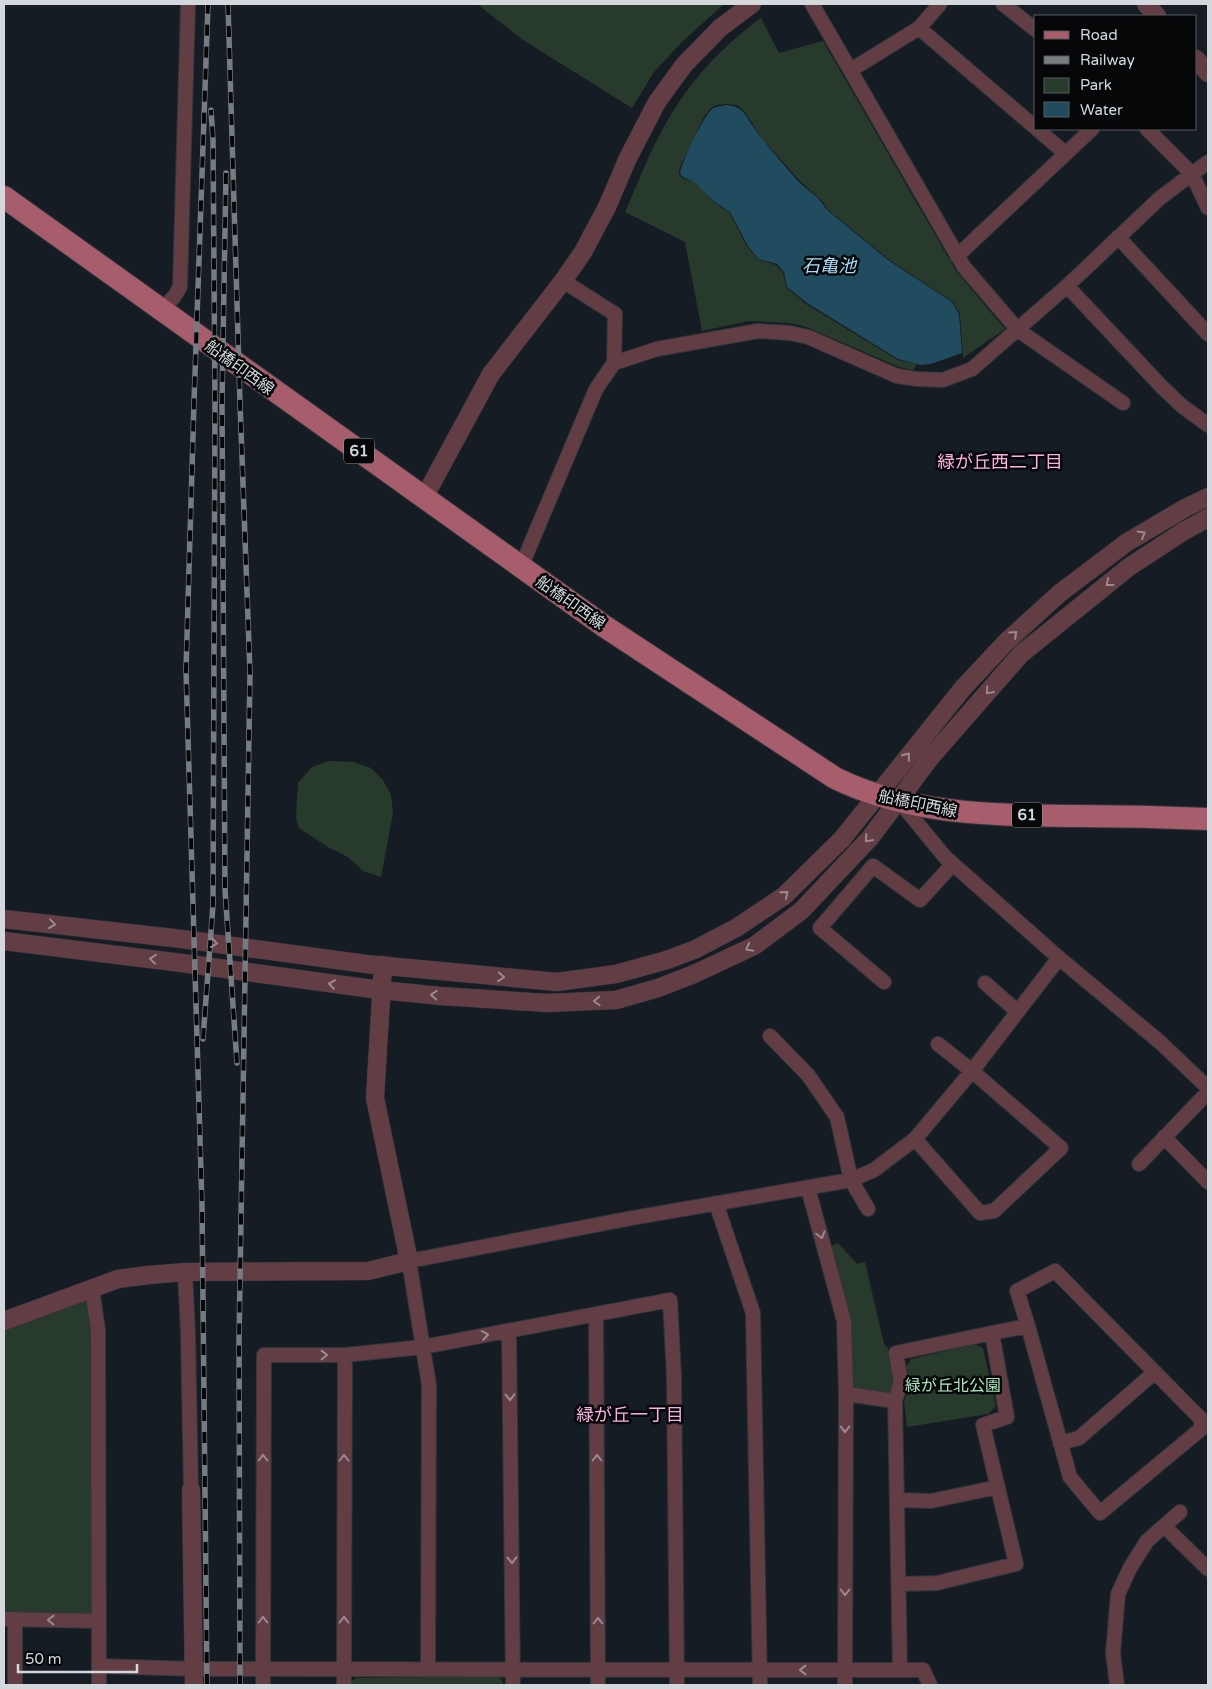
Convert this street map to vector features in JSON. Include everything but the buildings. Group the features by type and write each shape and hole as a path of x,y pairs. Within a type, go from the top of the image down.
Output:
{"main road":[{"name":"船橋印西線","path":"4,198 298,409 425,496 604,626 835,778 852,786 898,801 932,808 979,814 1208,819"}],"street":[{"path":"161,310 174,297 180,287 188,4"},
{"path":"425,496 491,374 563,281 582,252 607,207 628,158 657,102 684,65 720,28 752,4"},
{"path":"812,4 964,267 1018,330 1123,403"},
{"path":"851,70 919,28 940,4"},
{"path":"1003,4 1034,28"},
{"path":"1146,4 1156,15"},
{"path":"919,28 1034,126"},
{"path":"1197,60 1208,73"},
{"path":"1038,130 1065,153"},
{"path":"957,256 1091,130"},
{"path":"1148,130 1192,174 1208,208"},
{"path":"614,363 656,349 758,331 790,333 808,337 897,376 943,380 972,369 1067,286 1160,198 1208,162"},
{"path":"1118,237 1208,334"},
{"path":"521,567 596,390 614,363 615,314 563,281"},
{"path":"1067,286 1162,387 1182,406 1208,425"},
{"path":"4,919 182,939 382,965 557,982 616,974 696,950 736,928 784,896 842,839 963,688 1007,640 1053,599 1126,544 1185,508 1208,497"},
{"path":"4,941 380,990 547,1003 616,1000 658,988 694,974 754,946 801,911 870,838 930,758 1021,654 1129,567 1184,531 1208,518"},
{"path":"898,801 945,857 1059,958 1161,1043 1208,1088"},
{"path":"884,982 820,928 873,866 920,900 953,864"},
{"path":"4,1321 118,1279 185,1272 368,1271 409,1261 716,1203 851,1180 874,1170 915,1139 972,1071 1059,958"},
{"path":"382,965 375,1098 409,1261 429,1385 428,1669"},
{"path":"985,983 1018,1012"},
{"path":"770,1036 808,1075 837,1117 851,1180 868,1209"},
{"path":"915,1139 980,1213 994,1211 1061,1148 938,1044"},
{"path":"1139,1164 1208,1092"},
{"path":"1164,1137 1208,1182"},
{"path":"808,1188 844,1321 846,1394 845,1685"},
{"path":"716,1203 754,1313 760,1685"},
{"path":"1055,1271 1201,1419 1202,1429 1100,1513 1070,1477 1028,1326 1017,1291 1055,1271"},
{"path":"185,1272 188,1334 194,1677"},
{"path":"92,1288 98,1330 100,1685"},
{"path":"263,1685 264,1355 345,1355 423,1347 670,1300 674,1377 677,1685"},
{"path":"596,1314 598,1685"},
{"path":"900,1670 895,1401 901,1382 896,1353 1028,1326"},
{"path":"509,1331 513,1685"},
{"path":"899,1584 937,1583 1016,1564 983,1425 1008,1417 992,1333"},
{"path":"344,1685 345,1355"},
{"path":"1060,1443 1079,1438 1154,1372"},
{"path":"846,1394 895,1401"},
{"path":"897,1500 931,1501 998,1487"},
{"path":"1117,1685 1113,1653 1118,1594 1130,1568 1147,1541 1180,1512"},
{"path":"1164,1526 1208,1569"},
{"path":"15,1685 9,1620 99,1621"},
{"path":"99,1666 194,1677 262,1669 923,1670 930,1685"}],"green space":[{"path":"477,4 724,4 683,41 654,72 632,108 523,40"},
{"path":"761,18 779,53 823,41 956,271 1005,329 963,358 960,314 953,302 888,259 827,209 824,203 801,182 763,140 744,111 737,105 717,105 711,108 704,117 680,167 679,174 683,179 693,181 716,204 729,212 747,246 757,259 776,265 783,272 786,287 806,304 898,360 917,364 913,370 899,367 806,327 790,323 749,321 702,331 685,242 625,212 659,136 684,94 720,53"},
{"path":"329,761 353,762 371,768 383,780 391,795 393,813 381,877 363,871 348,857 328,847 299,828 296,818 298,783 312,767"},
{"path":"838,1243 857,1264 865,1262 884,1344 892,1353 899,1383 893,1398 847,1392 846,1319 826,1248"},
{"path":"92,1289 99,1621 4,1618 4,1321"},
{"name":"緑が丘北公園","path":"975,1344 983,1348 996,1406 988,1414 907,1427 904,1401 909,1389 905,1368 911,1359"},
{"path":"499,1676 504,1685 350,1685 350,1682 356,1678"}],"water":[{"name":"石亀池","path":"727,105 737,107 742,111 763,140 799,182 821,201 826,209 888,260 952,302 959,314 962,353 931,364 921,365 898,359 807,303 787,287 784,272 777,264 758,259 748,246 730,212 716,203 693,181 684,178 680,174 688,150 708,114 714,108"}],"railway":[{"path":"207,1685 202,1206 186,670 208,4"},
{"path":"228,4 250,673 239,1341 240,1685"},
{"path":"203,1039 213,905 215,403 213,140 211,110"},
{"path":"226,173 222,403 225,890 237,1063"}],"district":[{"name":"緑が丘西二丁目","path":"1000,462"},
{"name":"緑が丘一丁目","path":"630,1415"}]}
